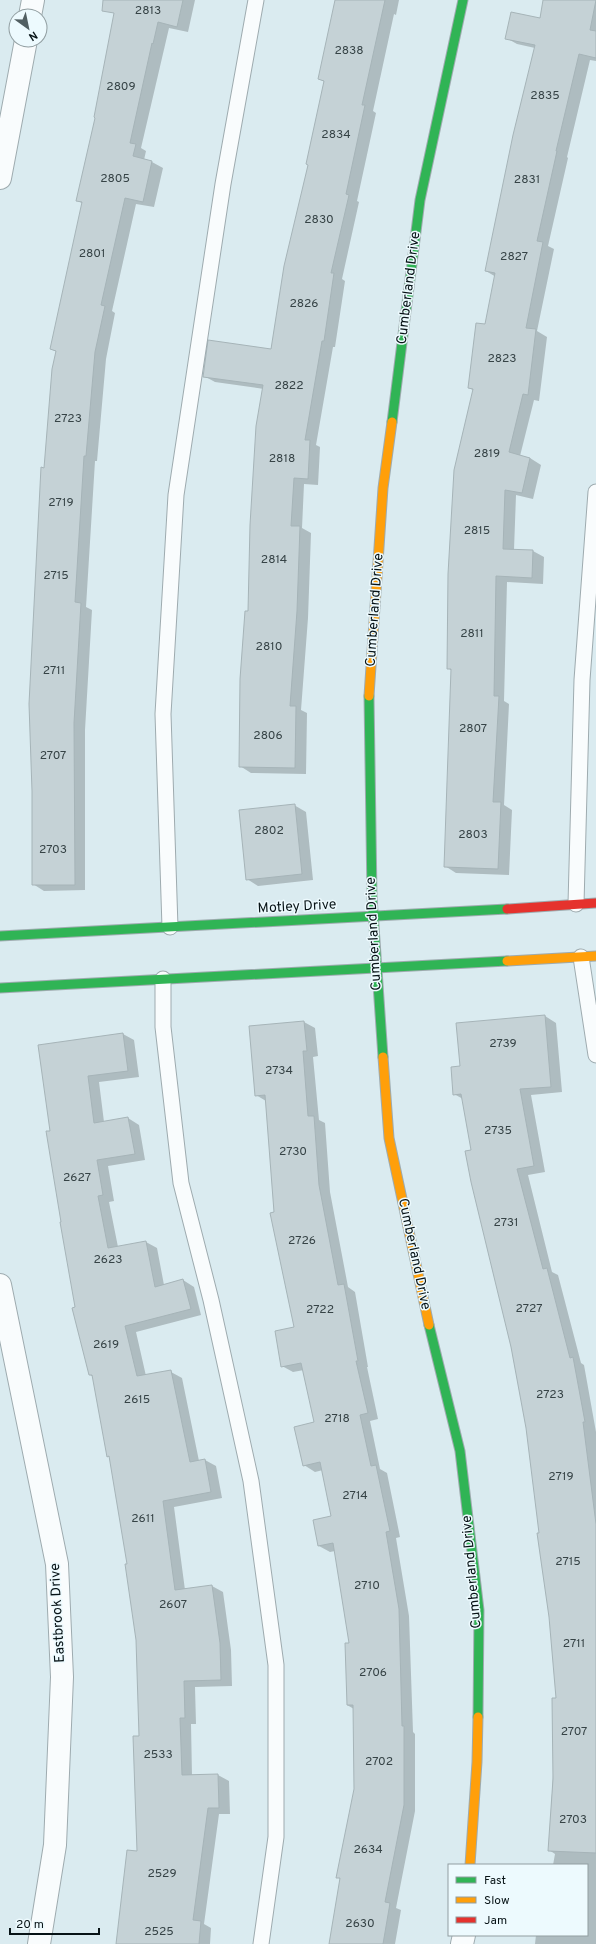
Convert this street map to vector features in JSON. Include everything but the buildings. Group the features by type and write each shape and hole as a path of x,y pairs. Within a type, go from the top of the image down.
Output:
{"street":[{"name":"Cumberland Drive","path":"463,0 420,200 383,488 368,709 373,917 389,1138 421,1291 460,1450 478,1610 477,1762 470,1864"},
{"path":"0,178 24,48"},
{"name":"Motley Drive","path":"0,936 373,917 596,903"},
{"path":"0,988 589,956"},
{"name":"Eastbrook Drive","path":"0,1285 57,1564 62,1677 55,1845 39,1944"}],"lane":[{"path":"170,928 163,714 176,495 222,184 256,0"},
{"path":"576,904 582,680 596,492"},
{"path":"589,956 596,1055"},
{"path":"163,980 163,1027 181,1183 211,1300 251,1481 276,1665 276,1837 261,1944"}],"traffic: fast":[{"path":"392,422 420,200 463,0"},
{"path":"369,696 372,897 383,1057"},
{"path":"0,936 507,909"},
{"path":"0,988 507,961"},
{"path":"429,1325 460,1451 479,1610 478,1717"}],"traffic: slow":[{"path":"369,696 383,488 392,422"},
{"path":"507,961 596,956"},
{"path":"383,1057 389,1138 429,1325"},
{"path":"470,1864 477,1762 478,1717"}],"traffic: jam":[{"path":"507,909 596,903"}]}
